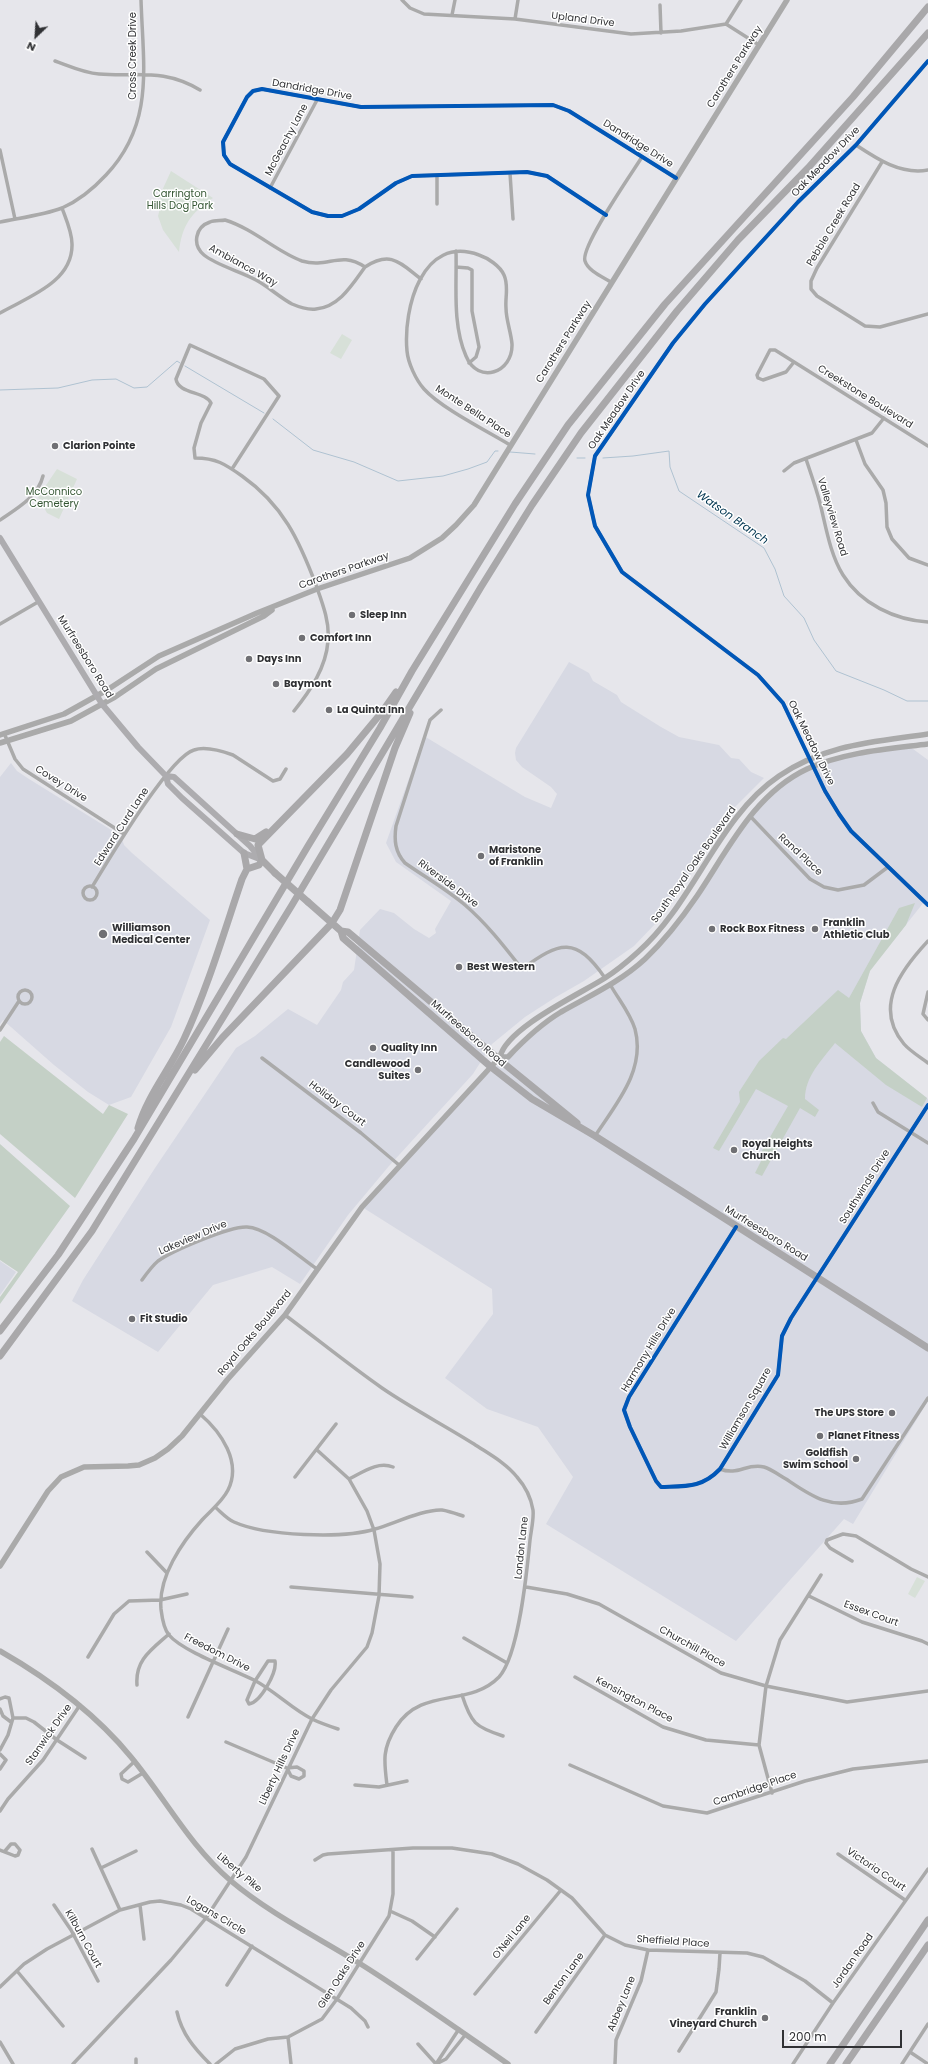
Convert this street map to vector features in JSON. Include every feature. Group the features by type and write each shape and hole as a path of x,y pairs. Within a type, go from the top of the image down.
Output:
{"highway":[{"path":"0,1331 62,1249 134,1139 296,866 380,728 412,671 539,467 603,379 665,304 853,97 928,7"},
{"path":"0,1356 92,1231 155,1130 532,504 591,421 677,311 738,240 808,168 928,34"},
{"path":"247,869 259,865 262,860 258,845 347,754 382,712 412,671"},
{"path":"155,1130 181,1094 196,1068 222,1038 332,923 340,910 395,748 424,684"},
{"path":"237,834 255,839 274,828"},
{"path":"134,1139 142,1116 173,1061 198,1007 242,879 247,869 244,853"},
{"name":"Murfreesboro Road","path":"262,860 341,931 343,938 491,1067 532,1099 595,1136 928,1348"},
{"name":"Murfreesboro Road","path":"341,931 348,932 353,936 595,1136"},
{"path":"830,2064 928,1920"},
{"path":"846,2064 928,1945"}],"main road":[{"name":"Carothers Parkway","path":"2,734 64,714 96,696 159,656 194,640 317,589 410,558 430,547 456,525 474,505 787,0"},
{"name":"Murfreesboro Road","path":"0,538 102,704 138,748 166,776 172,788 244,853 262,860"},
{"name":"Carothers Parkway","path":"0,742 60,726 102,704 156,669 264,616 279,605"},
{"path":"194,640 198,648"},
{"name":"South Royal Oaks Boulevard","path":"499,1058 502,1050 529,1024 565,1000 605,978 639,952 663,927 742,812 754,797 777,777 810,758 852,744 928,734"},
{"name":"South Royal Oaks Boulevard","path":"499,1058 508,1056 536,1030 560,1013 611,986 632,971 662,942 686,912 750,816 773,791 797,774 814,766 855,754 928,744"},
{"name":"Murfreesboro Road","path":"166,776 174,777 250,846 262,860"},
{"path":"605,978 611,986"},
{"name":"Royal Oaks Boulevard","path":"0,1566 48,1491 61,1477 84,1467 139,1465 155,1458 182,1436 227,1380 285,1315 341,1234 362,1207 499,1058"},
{"name":"Liberty Pike","path":"0,1651 80,1705 114,1736 135,1761 192,1841 231,1880 268,1907 459,2029 507,2064"}],"street":[{"name":"Cross Creek Drive","path":"0,222 62,208 101,180 126,149 140,117 143,74 141,0"},
{"name":"Upland Drive","path":"402,0 410,8 424,14 515,19 631,34 661,33 726,24"},
{"path":"452,15 455,0"},
{"path":"515,19 518,0"},
{"path":"741,0 726,24 759,45"},
{"path":"660,5 661,33"},
{"path":"55,61 86,72 99,74 143,74 171,77 189,83 200,90"},
{"name":"Oak Meadow Drive","path":"927,902 851,831 838,813 783,702 758,675 622,572 595,526 588,495 595,456 674,343 704,305 793,208 856,144 928,61"},
{"name":"Dandridge Drive","path":"606,215 547,176 526,172 412,176 396,183 359,209 342,216 328,216 312,212 230,164 224,156 223,142 243,103 253,91 262,89 361,107 386,108 536,104 553,105 569,111 676,178"},
{"name":"McGeachy Lane","path":"270,188 318,100"},
{"path":"856,144 882,162 912,170 928,170"},
{"path":"0,150 15,219"},
{"path":"611,282 590,268 585,262 587,247 642,157"},
{"name":"Pebble Creek Road","path":"882,162 817,268 811,281 811,289 817,296 864,326 880,327 928,314"},
{"path":"510,173 513,219"},
{"path":"437,175 437,204"},
{"path":"0,313 49,285 66,268 71,257 72,243 62,208"},
{"name":"Ambiance Way","path":"225,220 238,224 302,260 319,264 344,258 354,260 365,267 348,291 332,304 316,309 304,308 292,304 258,281 203,255 197,246 196,236 200,228 210,222 225,220"},
{"path":"456,251 468,252 495,263 504,274 507,287 505,307 512,344 511,354 501,369 492,373 484,373 475,370 469,363 462,344 457,317 456,251"},
{"name":"Monte Bella Place","path":"456,251 447,252 434,260 421,279 412,302 408,320 407,352 411,367 424,389 443,404 510,445"},
{"path":"365,267 374,261 388,258 398,261 421,279"},
{"path":"456,267 468,268 472,270 472,311 478,347 476,358 469,363"},
{"path":"232,469 279,396 264,378 190,345 176,379 177,383 181,387 206,398 211,403 201,423 194,448 195,458 212,458 232,469 254,485 274,504 287,521 300,545 326,616 328,642 320,670 312,687 294,711"},
{"name":"Creekstone Boulevard","path":"794,362 786,372 763,380 758,378 757,375 770,350 775,350 928,446"},
{"path":"784,471 794,463 872,433 884,418"},
{"path":"856,440 865,464 883,490 886,503 887,527 892,539 909,558 928,565"},
{"name":"Valleyview Road","path":"806,459 829,539 843,575 855,590 884,611 899,618 928,622"},
{"path":"0,520 27,501 41,485 43,476"},
{"path":"0,624 38,602"},
{"name":"Riverside Drive","path":"441,710 430,720 396,826 395,841 400,857 405,863 465,905 502,943 522,969 544,952 554,948 572,947 580,950 590,958 605,978"},
{"name":"Covey Drive","path":"2,734 15,759 23,769 124,834"},
{"name":"Edward Curd Lane","path":"92,887 124,834 182,756 195,749 213,750 233,755 273,781 280,779 286,769"},
{"name":"Rand Place","path":"750,816 810,878 824,886 838,890 864,885 888,867"},
{"path":"928,941 907,966 896,985 890,1000 891,1020 895,1032 905,1045 928,1063"},
{"path":"595,1136 630,1081 638,1054 635,1028 611,986"},
{"path":"928,992 923,1014 928,1020"},
{"path":"0,1030 19,1001"},
{"name":"Holiday Court","path":"262,1058 361,1133 399,1166"},
{"path":"873,1103 878,1112 928,1143"},
{"name":"Southwinds Drive","path":"818,1278 928,1105"},
{"name":"Lakeview Drive","path":"142,1280 159,1260 227,1230 247,1227 261,1231 318,1269"},
{"name":"Harmony Hills Drive","path":"661,1487 656,1481 630,1428 624,1410 629,1397 736,1227"},
{"name":"Williamson Square","path":"661,1487 695,1485 710,1479 720,1469 778,1375 782,1336 791,1318 818,1278"},
{"name":"London Lane","path":"285,1315 382,1388 493,1456 512,1470 525,1487 533,1511 526,1587 507,1663 501,1675 490,1685 462,1695 421,1704 415,1707 400,1722 385,1748 384,1757 387,1785"},
{"path":"720,1469 729,1473 750,1466 765,1467 814,1497 832,1503 849,1504 862,1499 928,1398"},
{"path":"137,1685 136,1673 145,1656 168,1634 163,1620 160,1600 167,1573 188,1536 215,1507 228,1490 232,1472 232,1460 215,1426 200,1414"},
{"path":"295,1477 336,1424"},
{"name":"Liberty Hills Drive","path":"73,2064 171,1960 206,1918 246,1857 287,1768 312,1719 331,1690 367,1647 372,1633 379,1596 380,1564 374,1530 367,1511 349,1479 317,1450"},
{"path":"349,1479 374,1466 386,1464 393,1467"},
{"path":"215,1507 233,1522 254,1528 296,1534 342,1535 374,1530 408,1517 442,1510 463,1516"},
{"path":"852,1561 830,1548 826,1543 827,1540 843,1534 856,1536 911,1569 928,1577"},
{"path":"147,1552 167,1573"},
{"path":"772,1793 759,1745 766,1686 780,1640 810,1596 822,1575"},
{"path":"291,1587 379,1596 412,1597"},
{"name":"Churchill Place","path":"526,1587 567,1594 599,1604 721,1673 766,1686 847,1702 928,1691"},
{"path":"88,1657 114,1614 129,1601 160,1600 187,1594"},
{"name":"Essex Court","path":"810,1596 862,1622 928,1644"},
{"path":"188,1717 228,1629"},
{"name":"Freedom Drive","path":"168,1634 182,1645 266,1688 312,1719 338,1729"},
{"path":"464,1638 507,1663"},
{"path":"268,1661 275,1661 276,1667 266,1688 254,1703 249,1704 247,1700 254,1681 268,1661"},
{"name":"Kensington Place","path":"575,1678 663,1727 706,1740 759,1745"},
{"path":"462,1695 468,1715 476,1724 486,1730 503,1736"},
{"path":"0,1699 5,1697 9,1698 12,1720 8,1735 0,1750"},
{"name":"Stanwick Drive","path":"0,1811 8,1799 36,1769 80,1705"},
{"path":"0,1710 3,1716 12,1720 26,1718 34,1722 84,1758"},
{"path":"226,1742 287,1768 297,1766 304,1771 304,1776 299,1779 291,1776 287,1768"},
{"path":"0,1754 6,1760 0,1769"},
{"path":"135,1761 121,1774 122,1779 128,1782 143,1773"},
{"name":"Cambridge Place","path":"570,1765 663,1806 707,1814 805,1781 853,1769 928,1761"},
{"path":"355,1785 371,1787 407,1781"},
{"name":"Sheffield Place","path":"315,1860 328,1854 393,1850 452,1848 492,1854 528,1869 561,1890 572,1898 605,1935 625,1945 648,1950 747,1953 763,1957 805,1980 833,2003"},
{"path":"92,1849 120,1910"},
{"path":"0,1850 5,1851"},
{"name":"Glen Oaks Drive","path":"216,2064 236,2049 268,2039 288,2037 322,2018 359,1964 390,1911 393,1894 393,1850"},
{"path":"101,1868 136,1851"},
{"name":"Victoria Court","path":"838,1854 906,1900"},
{"name":"Jordan Road","path":"793,2064 833,2003 928,1868"},
{"name":"O'Neil Lane","path":"475,1994 561,1890"},
{"name":"Logans Circle","path":"0,1987 17,1971 47,1949 120,1910 140,1904 160,1902 180,1905 206,1918 360,2015 368,2027"},
{"path":"140,1904 144,1939"},
{"name":"Kilburn Court","path":"54,1905 98,1981"},
{"path":"417,1959 458,1909"},
{"path":"390,1911 412,1921 435,1937"},
{"name":"Benton Lane","path":"536,2032 605,1935"},
{"path":"227,1985 252,1946"},
{"name":"Abbey Lane","path":"614,2064 616,2040 641,1981 648,1950"},
{"path":"679,2051 716,1992 720,1970 720,1953"},
{"path":"17,1971 63,2026"},
{"path":"176,2012 183,2031 192,2047 210,2064"},
{"path":"902,2064 928,2024"},
{"path":"436,2064 459,2029"},
{"path":"436,2064 446,2059 466,2034"},
{"path":"288,2037 291,2064"},
{"path":"0,2042 13,2064"},
{"path":"418,2044 436,2064"},
{"path":"910,2052 928,2064"},
{"path":"136,2059 136,2064"}],"shaded area":[{"path":"569,662 589,673 593,681 617,695 621,702 661,727 679,737 719,745 731,758 739,759 751,772 764,778 729,813 673,902 656,923 634,946 584,981 525,1017 492,1044 473,1074 389,1166 348,1215 300,1284 272,1267 213,1285 158,1352 72,1301 83,1280 155,1168 236,1048 255,1036 288,1009 317,1025 341,990 343,982 354,970 360,930 380,909 394,913 414,929 429,938 436,933 435,929 451,901 396,862 386,843 424,736 525,797 551,808 557,794 551,787 522,767 516,760 515,753 516,748"},
{"path":"909,746 928,760 928,905 924,902 870,970 860,1003 861,1031 876,1058 928,1099 928,1401 853,1524 844,1519 736,1641 546,1524 573,1477 538,1427 487,1409 445,1378 493,1314 492,1289 362,1207 470,1089 550,1020 611,986 662,942 761,803 797,774 834,759"},
{"name":"Williamson Medical Center","path":"11,763 17,771 29,779 121,836 124,845 132,853 210,920 171,1027 131,1097 109,1105 88,1092 54,1065 3,1020 0,1024 0,777"},
{"path":"915,903 906,925 870,971 860,1003 861,1031 876,1058 927,1098 922,1107 886,1085 835,1043 815,1069 806,1091 805,1099 819,1110 815,1117 800,1108 762,1176 755,1173 762,1159 762,1151 788,1106 756,1089 719,1151 713,1148 740,1102 739,1092 759,1061 783,1038 786,1039 838,990 849,998 899,908"},
{"path":"4,1036 103,1114 109,1105 128,1114 75,1198 0,1134 0,1042"},
{"path":"0,1144 70,1206 0,1304 0,1297 18,1272 0,1260"},
{"path":"0,1261 16,1272 0,1295"}],"green space":[{"name":"Carrington Hills Dog Park","path":"171,171 213,198 199,209 189,220 182,234 179,252 163,230 158,216 161,204 160,195"},
{"path":"342,334 352,340 341,359 330,353"},
{"name":"McConnico Cemetery","path":"57,469 77,479 59,519 47,513 38,497"},
{"path":"917,1577 925,1581 915,1598 908,1594"}],"waterway":[{"name":"Watson Branch","path":"0,390 58,388 92,380 116,379 134,388 147,387 177,361 180,363"},
{"name":"Watson Branch","path":"185,366 264,413"},
{"name":"Watson Branch","path":"273,419 313,450 354,462 398,481 443,476 468,469 487,462 495,451 498,451"},
{"name":"Watson Branch","path":"603,458 669,451 670,467 679,491 764,548 775,569 784,596 804,618 814,640 836,671 907,701 928,701"},
{"name":"Watson Branch","path":"510,452 535,454"},
{"name":"Watson Branch","path":"577,458 585,458"}],"cycle path":[{"path":"928,61 856,145 798,202 705,304 673,343 595,456 588,495 595,526 622,572 758,675 783,703 825,791 851,831 928,905"},
{"path":"606,215 547,176 527,172 412,176 396,183 359,209 342,216 328,216 312,212 230,164 224,155 223,142 247,97 253,91 262,89 361,107 553,105 569,111 676,178"},
{"path":"736,1227 629,1397 624,1410 630,1427 656,1481 661,1487 686,1486 700,1483 707,1480 720,1469 778,1375 782,1336 791,1318 928,1105"}],"place":[{"name":"Clarion Pointe","path":"55,446"},
{"name":"Sleep Inn","path":"352,615"},
{"name":"Comfort Inn","path":"302,638"},
{"name":"Days Inn","path":"249,659"},
{"name":"Baymont","path":"276,684"},
{"name":"La Quinta Inn","path":"329,710"},
{"name":"Maristone of Franklin","path":"481,856"},
{"name":"Rock Box Fitness","path":"712,929"},
{"name":"Franklin Athletic Club","path":"815,929"},
{"name":"Williamson Medical Center","path":"103,934"},
{"name":"Best Western","path":"459,967"},
{"name":"Quality Inn","path":"373,1048"},
{"name":"Candlewood Suites","path":"418,1070"},
{"name":"Royal Heights Church","path":"734,1150"},
{"name":"Fit Studio","path":"132,1319"},
{"name":"The UPS Store","path":"892,1413"},
{"name":"Planet Fitness","path":"820,1436"},
{"name":"Goldfish Swim School","path":"856,1459"},
{"name":"Franklin Vineyard Church","path":"765,2018"}]}
